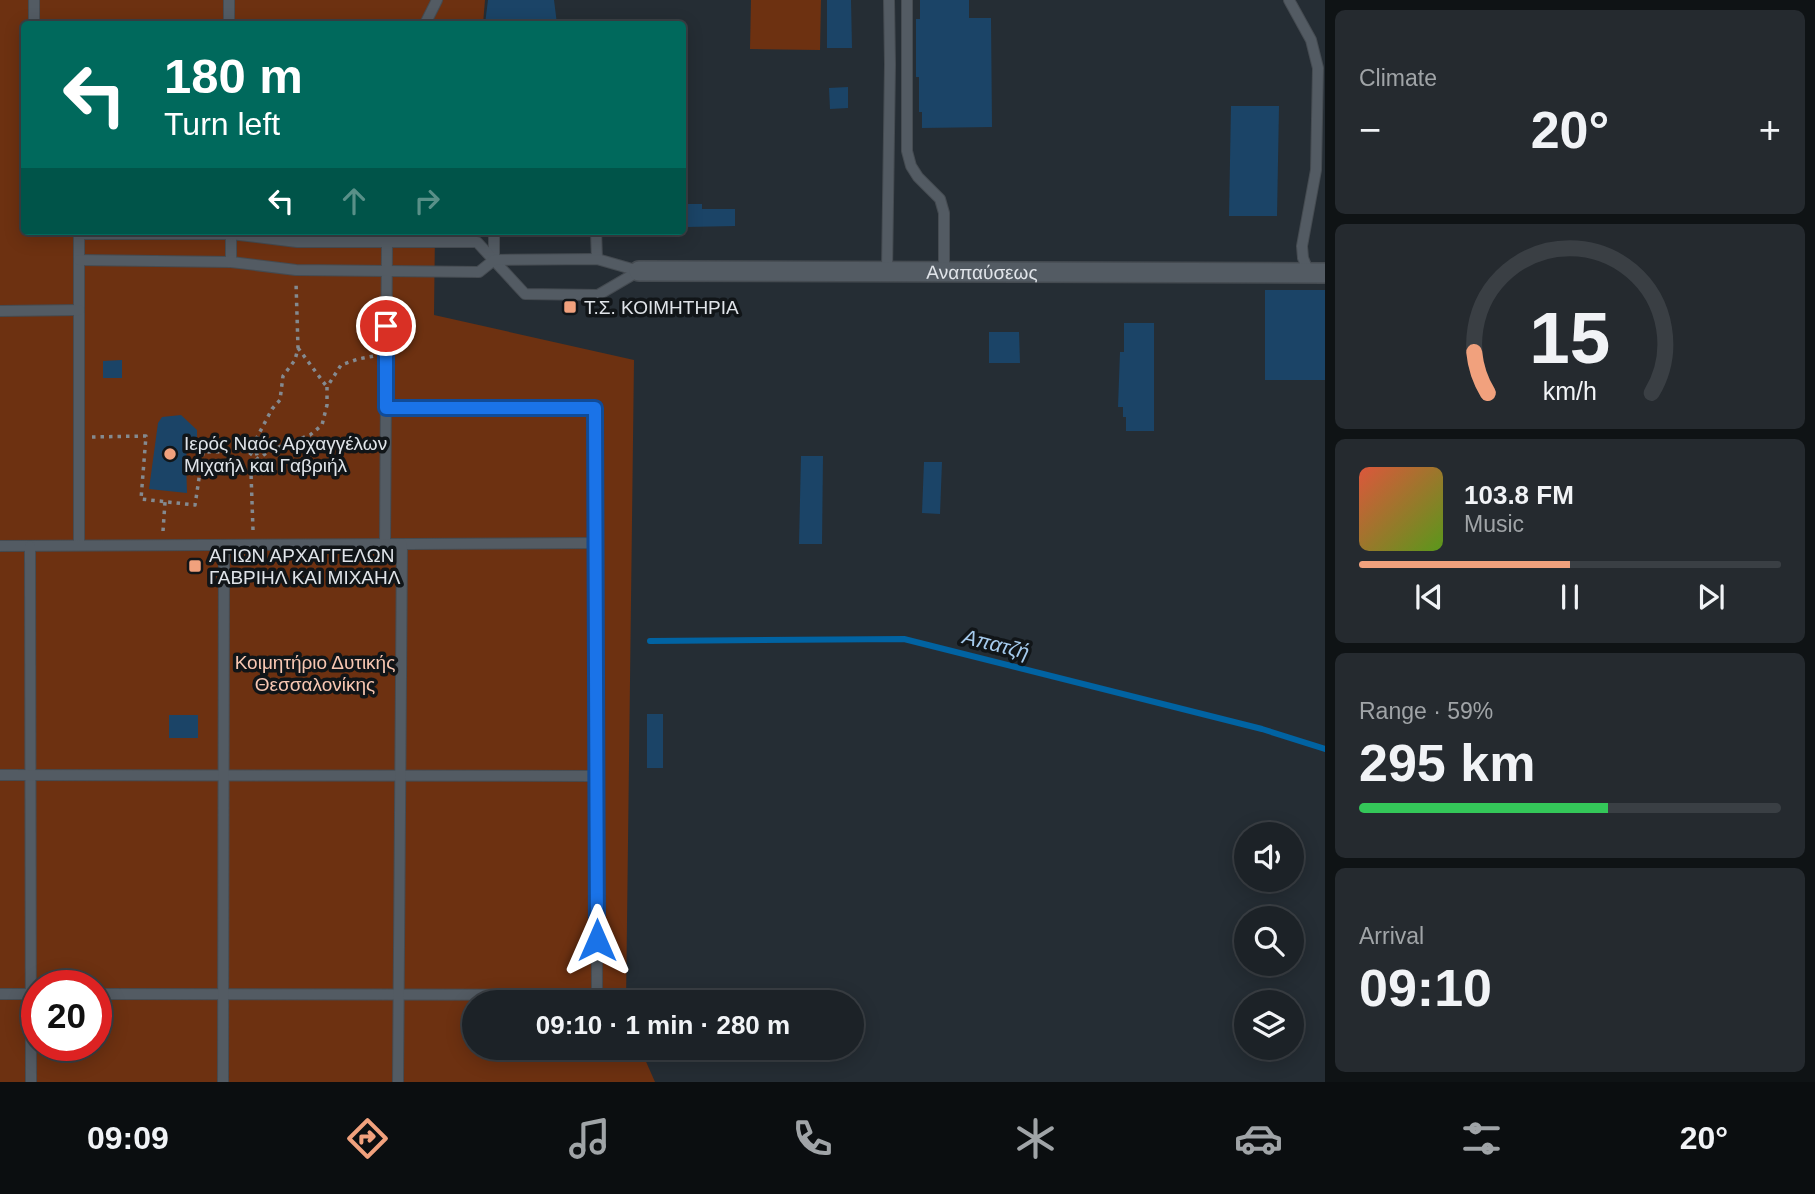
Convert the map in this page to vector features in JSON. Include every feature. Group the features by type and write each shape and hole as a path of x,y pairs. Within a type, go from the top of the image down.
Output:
{"street":[{"name":"Αναπαύσεως","path":"639,271 1317,273"}],"lane":[{"path":"34,0 34,21"},
{"path":"229,0 229,21"},
{"path":"426,21 437,0"},
{"path":"887,272 889,0"},
{"path":"907,0 907,151 911,166 918,177 940,199 944,213 944,273"},
{"path":"1289,0 1311,40 1318,68 1316,170 1302,246 1303,258 1317,273"},
{"path":"78,235 79,545"},
{"path":"231,235 231,262"},
{"path":"243,235 297,242 477,242 525,294 598,295 639,271"},
{"path":"274,240 282,235"},
{"path":"380,235 387,242 385,544"},
{"path":"494,235 494,260"},
{"path":"596,235 597,259"},
{"path":"79,260 231,262 296,270 479,272 494,260 597,259 639,271"},
{"path":"0,311 79,310"},
{"path":"112,995 597,995 595,408 386,408"},
{"path":"0,546 596,543"},
{"path":"398,1082 402,544"},
{"path":"223,1082 224,545"},
{"path":"30,546 34,970"},
{"path":"0,775 596,776"},
{"path":"0,994 21,995"},
{"path":"31,1082 32,1061"}],"path":[{"path":"258,459 254,443 272,409 280,400 283,376 295,360 298,348 296,270"},
{"path":"298,348 327,387"},
{"path":"257,545 253,529 251,473 258,459 269,451 310,435 322,425 327,405 327,387 341,365 386,354"},
{"path":"79,437 146,436 141,499 165,502 195,505 203,452 247,451 258,459"},
{"path":"162,545 165,502"}],"green space":[{"name":"Κοιμητήριο Δυτικής Θεσσαλονίκης","path":"0,0 485,0 483,21 21,21 21,235 435,235 434,315 634,360 626,990 462,990 462,1060 645,1060 655,1082 0,1082"},
{"path":"751,0 821,0 820,50 750,49"}],"building":[{"path":"488,0 554,0 557,21 485,21"},
{"path":"827,0 851,0 852,48 827,48"},
{"path":"920,0 969,0 969,18 991,18 992,127 922,128 919,77 916,77 916,19 920,19"},
{"path":"848,87 848,108 830,109 829,88"},
{"path":"1231,106 1279,106 1277,216 1229,216"},
{"path":"687,204 702,204 702,209 735,209 735,226 686,227"},
{"path":"1265,290 1325,290 1325,380 1265,380"},
{"path":"1124,323 1154,323 1154,431 1126,431 1123,407 1118,407"},
{"path":"989,332 1019,332 1020,363 989,363"},
{"path":"122,360 122,378 103,378 103,361"},
{"name":"Ιερός Ναός Αρχαγγέλων Μιχαήλ και Γαβριήλ","path":"181,415 197,430 197,445 187,447 187,493 149,489 158,423 162,417"},
{"path":"801,456 823,456 822,544 799,544"},
{"path":"924,462 942,462 940,514 922,513"},
{"path":"647,714 663,714 663,768 647,768"},
{"path":"169,715 198,715 198,738 169,738"}],"waterway":[{"name":"Απατζή","path":"650,641 904,639 1262,729 1325,749"}],"place":[{"name":"Τ.Σ. ΚΟΙΜΗΤΗΡΙΑ","path":"570,307"},
{"name":"Ιερός Ναός Αρχαγγέλων Μιχαήλ και Γαβριήλ","path":"170,454"},
{"name":"ΑΓΙΩΝ ΑΡΧΑΓΓΕΛΩΝ ΓΑΒΡΙΗΛ ΚΑΙ ΜΙΧΑΗΛ","path":"195,566"}],"route":[{"path":"386,326 386,408 595,408 597,940"}]}
